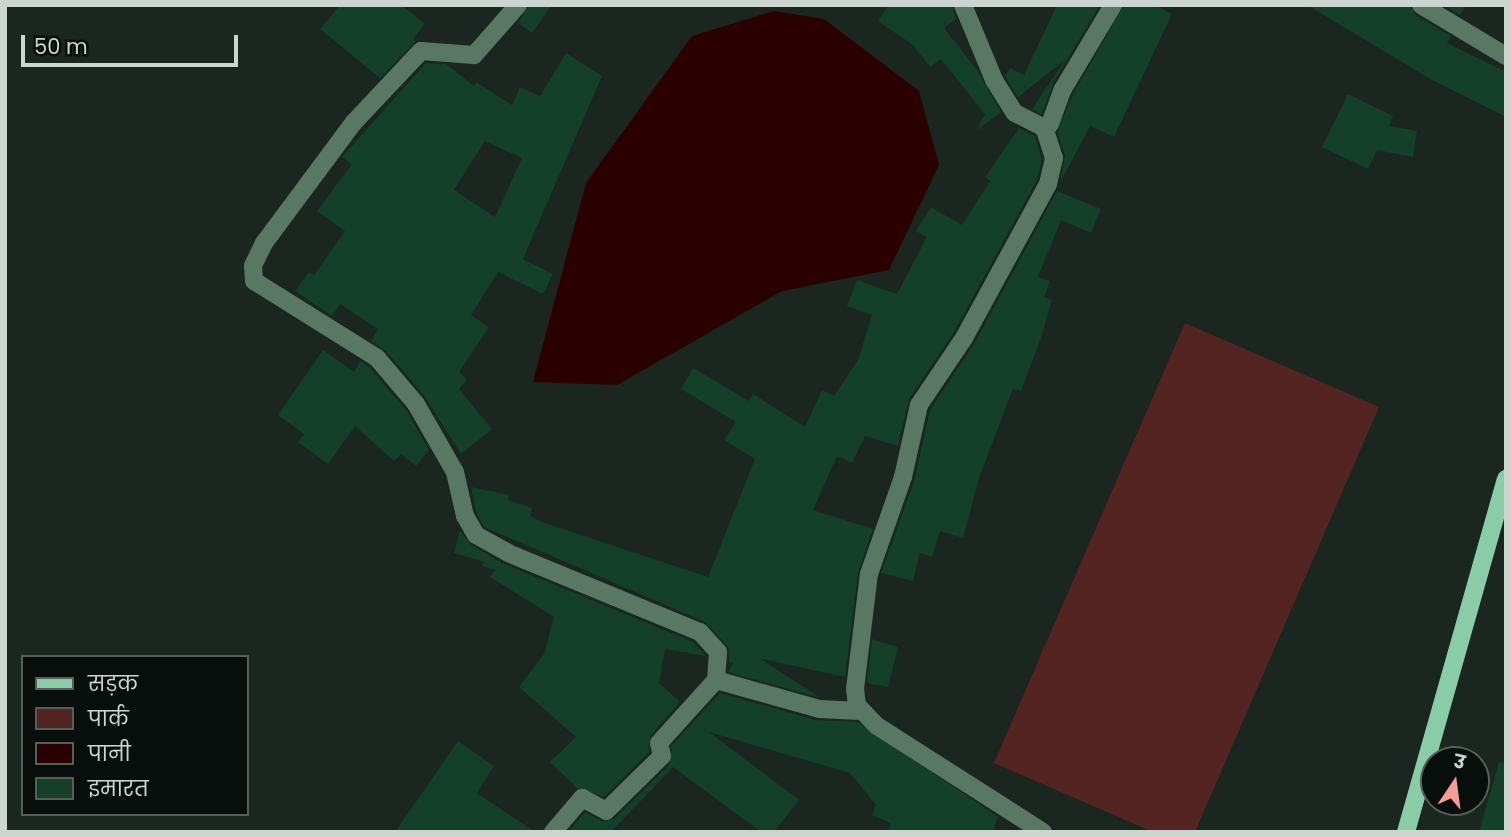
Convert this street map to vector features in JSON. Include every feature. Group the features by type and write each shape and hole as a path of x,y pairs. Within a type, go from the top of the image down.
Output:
{"main road":[{"path":"1406,832 1506,479"}],"street":[{"path":"518,5 474,55 421,51 354,122 264,243 253,266 254,281 377,358 416,404 455,472 465,516 476,534 508,554 700,632 718,652 716,680 659,743 662,756 606,811 582,798 553,832"},
{"path":"861,711 855,689 869,574 903,477 919,405 971,327 1048,184 1054,158 1044,128 1015,113 994,80 962,5"},
{"path":"1044,128 1050,124 1063,89 1113,5"},
{"path":"1421,5 1506,56"},
{"path":"716,680 819,709 861,711 1043,832"}],"green space":[{"path":"1185,323 1379,407 1195,832 1153,832 994,763"}],"water":[{"path":"774,11 824,19 919,91 939,165 889,270 782,291 617,385 533,382 586,183 692,36"}],"building":[{"path":"340,5 401,5 425,24 413,39 416,41 380,78 320,29"},
{"path":"529,5 552,5 532,33 518,23"},
{"path":"889,5 952,5 956,19 944,28 977,70 1001,112 976,131 985,114 941,59 930,67 913,45 878,21"},
{"path":"1057,5 1100,5 1053,83 1042,114 1032,109 1065,60 1018,97 1005,76 1010,68 1024,75"},
{"path":"1124,5 1155,5 1172,14 1114,137 1090,126 1060,183 1065,155 1057,132 1073,94"},
{"path":"1307,5 1410,5 1415,15 1451,36 1447,43 1506,72 1506,117 1432,80"},
{"path":"1444,5 1467,5 1460,15"},
{"path":"566,53 602,76 523,259 553,274 543,294 498,272 471,315 489,327 459,372 467,380 459,389 492,429 461,454 425,397 386,351 371,341 378,329 340,304 332,316 295,291 309,272 314,275 345,231 317,211 352,164 342,157 426,63 446,64 474,86 476,82 512,105 520,87 540,96","holes":["485,141 522,158 495,217 454,190"]},
{"path":"1348,94 1393,116 1389,126 1417,131 1413,157 1377,150 1368,169 1322,147"},
{"path":"1019,128 1035,136 1042,159 1037,180 954,332 909,399 898,446 865,436 852,463 837,456 813,510 873,529 858,573 845,677 759,658 821,698 728,672 733,663 729,662 729,648 705,622 484,527 476,512 471,487 509,495 508,500 532,508 530,516 542,522 708,577 755,459 724,440 736,422 681,389 693,368 749,401 753,394 805,427 822,390 834,396 858,360 872,315 847,306 857,280 897,294 927,237 916,231 931,207 962,225 990,181 985,177"},
{"path":"1057,191 1101,209 1091,233 1061,220 1038,277 1050,281 1044,297 1052,300 1041,338 1021,391 1013,389 980,475 963,538 940,531 932,557 920,553 913,581 881,573 914,481 930,410 974,344"},
{"path":"323,350 354,372 360,361 369,367 407,411 429,450 416,466 401,454 394,461 355,426 328,464 298,442 304,434 278,415"},
{"path":"460,530 470,544 502,563 693,642 706,656 665,649 659,683 680,702 650,736 649,752 604,797 577,788 550,762 576,737 519,687 544,654 554,617 490,577 495,570 482,566 484,562 454,553"},
{"path":"872,639 898,647 888,687 867,683"},
{"path":"720,693 816,720 858,722 998,817 993,832 888,832 890,823 872,815 876,805 850,773 709,732 799,800 774,832 761,832 673,767 611,832 568,832 585,812 601,821 614,819 670,764 671,746"},
{"path":"458,741 494,766 477,793 535,832 395,832"},
{"path":"1499,762 1506,763 1506,832 1479,832 1484,816 1490,816 1490,794"}]}
